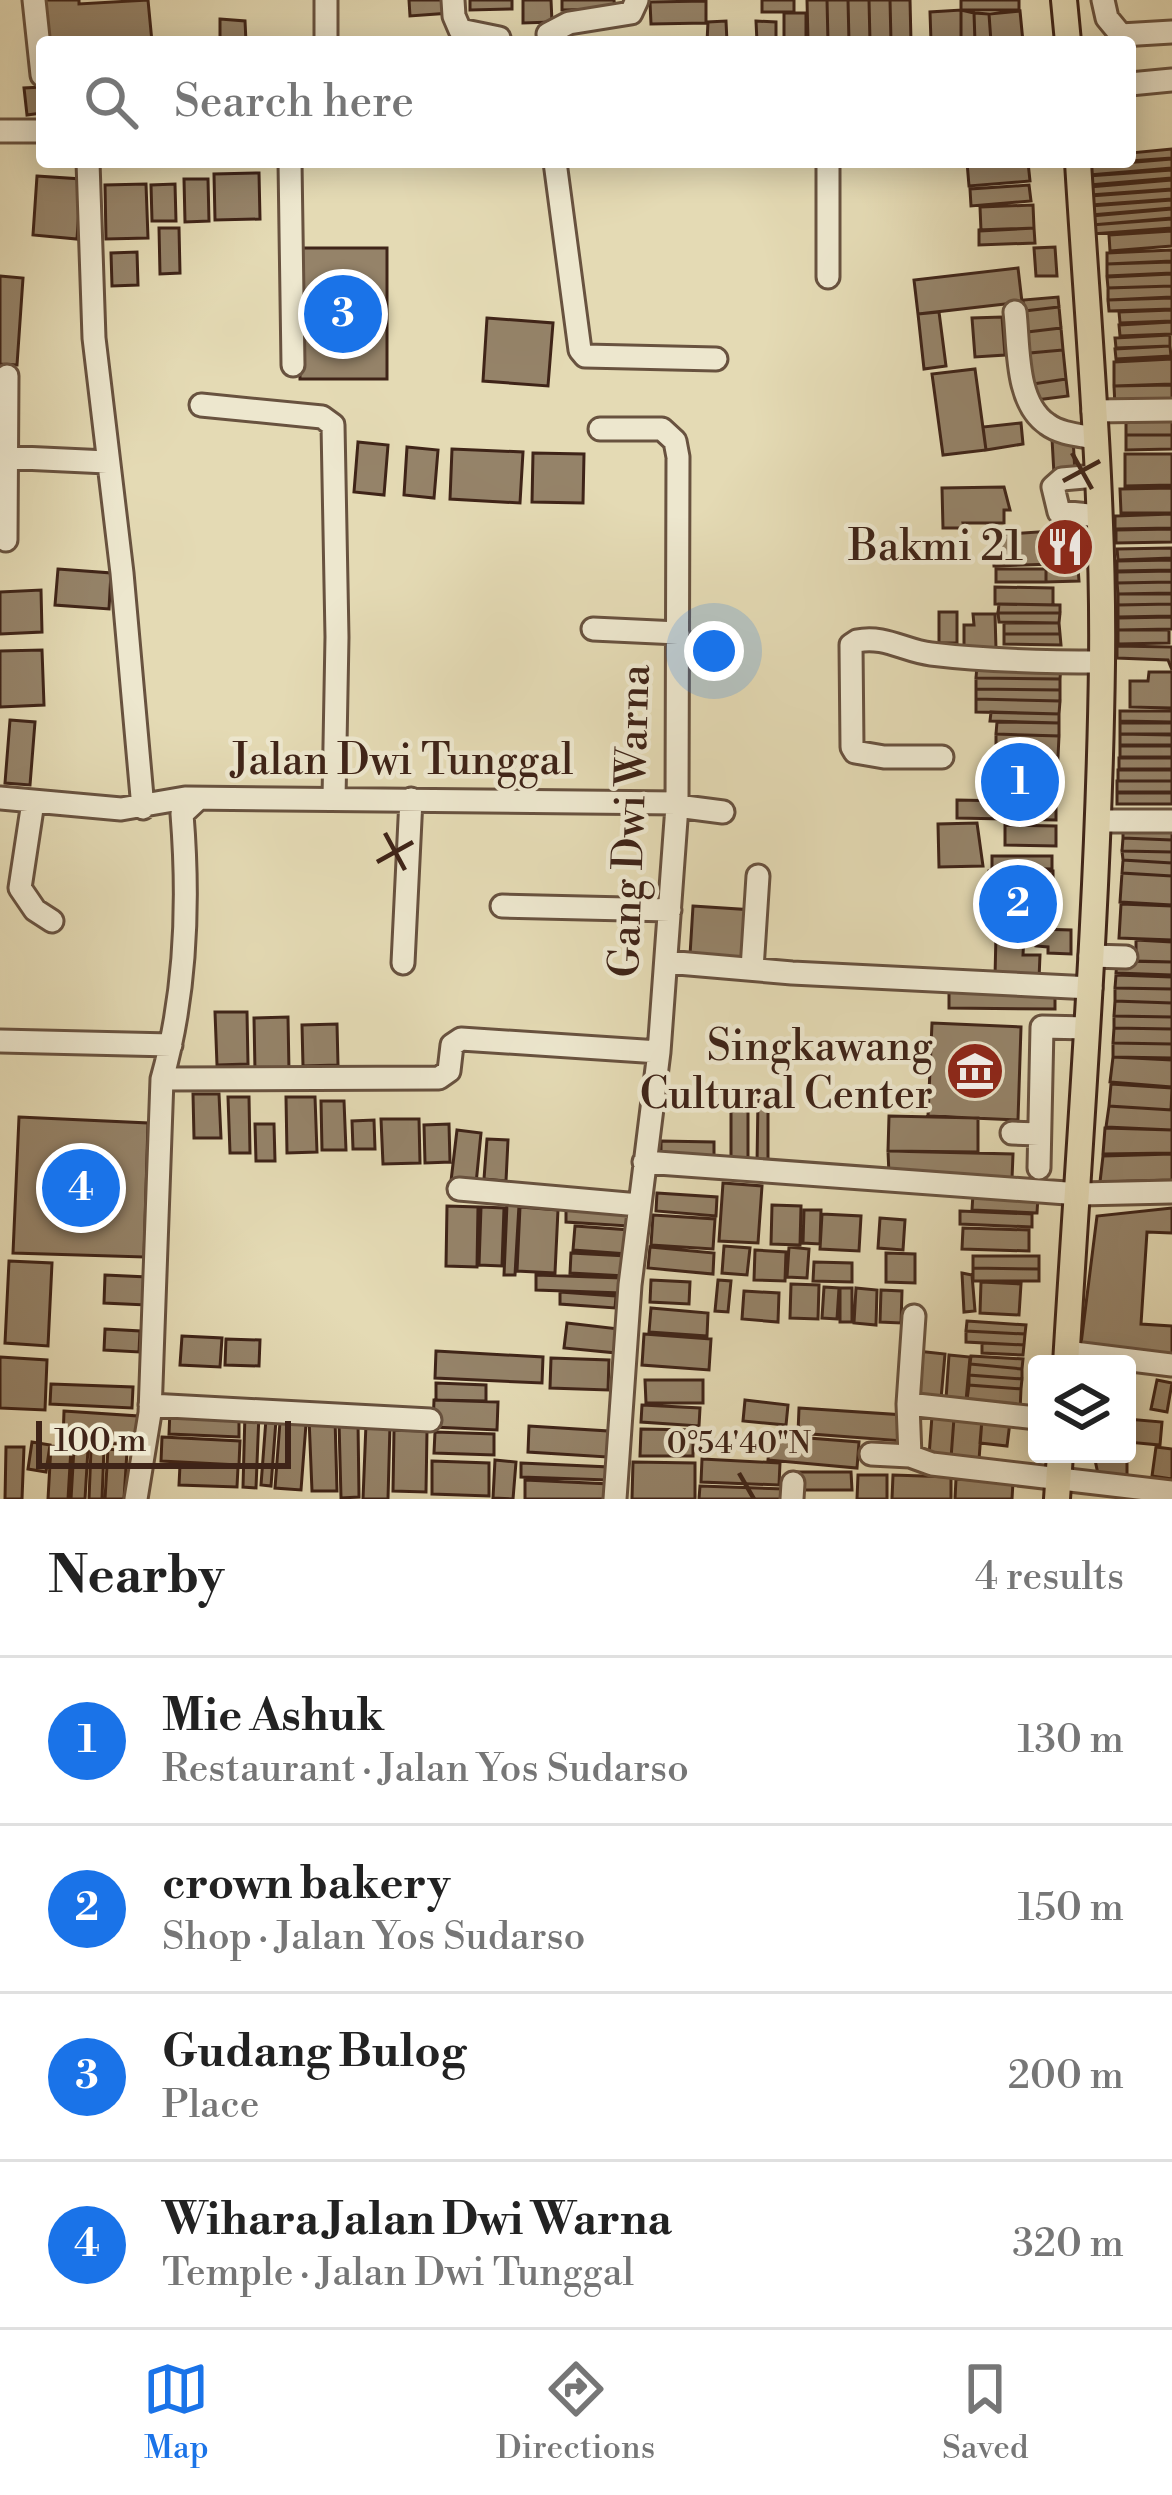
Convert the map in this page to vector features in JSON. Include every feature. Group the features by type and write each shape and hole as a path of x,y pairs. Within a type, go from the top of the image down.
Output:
{"main road":[{"path":"1064,0 1067,36"},
{"path":"1066,1355 1091,988 1102,662 1099,516 1078,168"}],"street":[{"path":"34,0 38,36"},
{"path":"326,0 326,36"},
{"path":"454,0 460,30 490,36"},
{"path":"548,36 569,22 624,17 637,0"},
{"path":"1102,0 1107,18 1121,35 1172,32"},
{"path":"1136,83 1172,80"},
{"path":"0,131 36,131"},
{"path":"88,168 94,338 146,807"},
{"path":"290,168 293,365"},
{"path":"556,168 580,350 585,356 716,359"},
{"path":"828,168 828,277"},
{"path":"1015,312 1026,396 1034,410 1047,424 1064,432 1095,438"},
{"path":"6,540 7,376"},
{"path":"201,405 322,417 333,424 334,799"},
{"path":"1093,411 1172,410"},
{"name":"Gang Dwi Warna","path":"600,429 662,429 675,441 678,457 677,805 659,1052 639,1205 615,1499"},
{"path":"4,458 107,462"},
{"path":"1096,476 1062,479 1053,487 1059,512 1099,516"},
{"path":"593,629 678,633"},
{"path":"942,757 855,752 851,645 857,640 889,641 931,654 989,661 1102,662"},
{"name":"Jalan Dwi Tunggal","path":"0,798 146,807 171,800 190,807 411,799 677,805 724,812"},
{"path":"403,963 411,799"},
{"path":"32,802 20,888 35,910 52,921"},
{"name":"Jalan Dwi Tunggal","path":"136,1499 150,1405 162,1078 171,1045 190,807"},
{"path":"1097,821 1172,821"},
{"path":"752,969 758,875"},
{"path":"502,907 670,910"},
{"path":"1090,956 1126,957"},
{"path":"666,962 1091,988"},
{"path":"1039,1168 1042,1027 1088,1028"},
{"path":"162,1078 439,1078 449,1071 452,1046 461,1039 659,1052"},
{"path":"0,1042 171,1045"},
{"path":"1012,1133 1084,1118"},
{"path":"644,1162 1080,1194 1172,1192"},
{"path":"459,1189 639,1205"},
{"path":"910,1456 914,1316"},
{"path":"1136,1363 1172,1365"},
{"path":"908,1404 1028,1417"},
{"path":"150,1405 430,1420"},
{"path":"872,1454 1172,1492"}],"building":[{"path":"41,0 79,0 79,4 148,0 151,36 44,36"},
{"path":"409,0 449,0 450,13 410,16"},
{"path":"470,0 512,0 512,9 470,10"},
{"path":"523,0 551,0 552,22 523,23"},
{"path":"562,0 614,0 615,9 562,10"},
{"path":"762,0 794,0 794,12 762,12"},
{"path":"807,0 827,0 828,36 808,36"},
{"path":"827,0 848,0 849,36 828,36"},
{"path":"848,0 869,0 870,36 849,36"},
{"path":"869,0 890,0 891,36 870,36"},
{"path":"890,0 910,0 911,36 891,36"},
{"path":"961,0 1019,0 1019,10 961,10"},
{"path":"706,1 706,23 651,24 650,2"},
{"path":"961,10 961,36 931,36 930,12"},
{"path":"961,10 974,13 975,36 961,36"},
{"path":"1020,11 1022,36 991,36 989,14"},
{"path":"784,13 806,13 806,36 784,36"},
{"path":"974,13 989,14 991,36 975,36"},
{"path":"220,19 245,21 246,36 220,36"},
{"path":"726,21 727,36 707,36 708,22"},
{"path":"756,21 776,22 776,36 757,36"},
{"path":"36,87 36,114 27,115 24,88"},
{"path":"1172,149 1172,158 1136,161 1136,152"},
{"path":"1172,159 1172,168 1089,175 1088,168 1136,168 1136,162"},
{"path":"968,168 1029,168 1030,181 969,186"},
{"path":"1172,170 1172,178 1089,185 1088,176"},
{"path":"259,173 260,219 215,220 214,174"},
{"path":"37,176 81,179 77,239 33,235"},
{"path":"184,179 208,179 209,221 185,222"},
{"path":"1172,180 1172,189 1090,195 1089,187"},
{"path":"146,184 148,238 106,239 105,185"},
{"path":"175,184 176,221 152,221 151,185"},
{"path":"1029,185 1031,201 971,206 970,189"},
{"path":"1172,190 1172,199 1091,205 1090,196"},
{"path":"1172,200 1172,208 1091,215 1090,206"},
{"path":"1033,205 1034,228 981,231 980,207"},
{"path":"1172,209 1172,218 1092,225 1091,216"},
{"path":"1172,219 1172,228 1092,234 1091,225"},
{"path":"159,228 179,228 180,273 160,274"},
{"path":"1034,228 1035,243 979,245 979,230"},
{"path":"1172,231 1172,246 1110,251 1109,235"},
{"path":"1055,247 1057,276 1036,276 1034,248"},
{"path":"299,248 387,248 387,379 300,379"},
{"path":"1172,250 1172,261 1107,264 1107,253"},
{"path":"137,252 138,285 112,286 111,253"},
{"path":"1172,262 1172,273 1107,276 1107,264"},
{"path":"1018,268 1022,302 918,314 914,280"},
{"path":"1172,274 1172,286 1108,288 1107,277"},
{"path":"0,276 23,278 17,365 0,364"},
{"path":"1172,286 1172,297 1108,300 1108,288"},
{"path":"1058,297 1059,307 1024,311 1023,300"},
{"path":"1172,298 1172,309 1109,311 1108,300"},
{"path":"1059,307 1061,328 1027,332 1024,311"},
{"path":"1172,310 1172,321 1120,323 1119,312"},
{"path":"939,312 946,366 924,369 918,314"},
{"path":"1002,317 1005,355 975,357 972,318"},
{"path":"487,318 553,323 548,386 483,381"},
{"path":"1172,322 1172,334 1120,336 1119,325"},
{"path":"1061,328 1063,350 1029,353 1027,332"},
{"path":"1170,335 1170,346 1116,348 1115,338"},
{"path":"1170,346 1171,356 1116,359 1115,349"},
{"path":"1063,350 1066,379 1033,384 1029,353"},
{"path":"1172,359 1172,384 1114,386 1114,362"},
{"path":"975,369 986,450 943,455 932,374"},
{"path":"1066,379 1068,396 1036,400 1033,384"},
{"path":"1172,385 1172,405 1115,406 1114,386"},
{"path":"1172,421 1172,435 1126,435 1126,422"},
{"path":"1021,423 1023,444 986,450 983,427"},
{"path":"1126,435 1172,435 1172,449 1126,450"},
{"path":"1073,438 1075,473 1054,474 1052,439"},
{"path":"358,442 388,445 384,495 354,492"},
{"path":"407,447 438,450 434,498 404,495"},
{"path":"452,449 523,452 520,503 450,499"},
{"path":"533,453 584,454 583,503 532,502"},
{"path":"1125,454 1172,454 1172,485 1125,486"},
{"path":"1004,487 1010,510 1004,510 1004,523 943,528 942,488"},
{"path":"1172,488 1172,513 1121,513 1120,489"},
{"path":"1172,514 1172,528 1115,529 1115,516"},
{"path":"1172,529 1172,542 1116,543 1116,530"},
{"path":"1052,531 1053,564 994,566 992,535"},
{"name":"Bakmi 21","path":"1052,531 1076,531 1077,564 1053,564"},
{"path":"1172,548 1172,558 1118,560 1117,549"},
{"path":"1172,560 1172,570 1117,571 1117,561"},
{"path":"1078,568 1079,581 1046,582 1046,569"},
{"path":"58,569 111,573 109,609 55,605"},
{"path":"996,569 1046,569 1046,582 996,582"},
{"path":"1172,571 1172,582 1117,583 1117,572"},
{"path":"1172,582 1172,593 1118,594 1117,583"},
{"path":"995,587 1053,588 1053,605 995,604"},
{"path":"41,590 42,632 0,634 0,592"},
{"path":"1118,594 1172,594 1172,604 1118,605"},
{"path":"999,604 1060,605 1060,613 998,613"},
{"path":"1172,604 1172,616 1118,617 1118,605"},
{"path":"939,612 957,612 957,643 939,643"},
{"path":"998,613 1060,613 1059,623 999,622"},
{"path":"973,614 995,614 996,649 964,650 964,625 974,625"},
{"path":"1172,617 1172,629 1118,630 1118,618"},
{"path":"1004,623 1059,623 1060,634 1004,634"},
{"path":"1118,630 1169,630 1169,643 1118,644"},
{"path":"1004,634 1060,634 1061,645 1004,644"},
{"path":"1117,646 1172,647 1172,670 1168,660 1117,658"},
{"path":"42,650 44,705 0,707 0,651"},
{"path":"977,665 1061,665 1060,679 976,678"},
{"path":"1149,672 1172,672 1172,708 1130,707 1130,681 1148,681"},
{"path":"976,678 1060,679 1060,690 976,689"},
{"path":"976,689 1060,690 1060,701 976,699"},
{"path":"976,699 1060,701 1059,714 976,712"},
{"path":"1120,711 1172,711 1172,722 1120,721"},
{"path":"991,712 1059,714 1059,723 990,721"},
{"path":"10,720 35,722 30,785 5,783"},
{"path":"997,722 1059,723 1059,736 996,734"},
{"path":"1120,723 1172,723 1172,734 1120,734"},
{"path":"996,734 1059,736 1058,757 996,755"},
{"path":"1120,734 1172,735 1172,745 1120,745"},
{"path":"1120,746 1172,746 1172,757 1120,757"},
{"path":"996,755 1058,757 1057,769 996,768"},
{"path":"1119,758 1172,758 1172,769 1119,769"},
{"path":"984,767 1057,769 1057,777 983,775"},
{"path":"1118,770 1172,770 1172,781 1118,781"},
{"path":"983,775 1057,777 1057,790 984,787"},
{"path":"1117,781 1172,781 1172,792 1117,792"},
{"path":"984,787 1057,790 1056,802 983,800"},
{"path":"1117,793 1172,793 1172,804 1117,804"},
{"path":"957,800 1056,802 1056,820 957,818"},
{"path":"977,823 983,866 939,867 938,824"},
{"path":"1005,825 1056,826 1056,846 1005,845"},
{"path":"1123,826 1172,827 1172,840 1123,838"},
{"path":"1123,838 1172,840 1172,852 1122,851"},
{"path":"1122,851 1172,852 1172,863 1123,860"},
{"path":"992,856 1052,856 1052,869 992,868"},
{"path":"1123,860 1172,863 1172,876 1122,873"},
{"path":"989,871 1053,871 1053,895 989,894"},
{"path":"1122,873 1172,876 1172,905 1120,902"},
{"path":"988,896 1048,896 1048,912 988,912"},
{"path":"1121,904 1172,906 1172,940 1119,938"},
{"path":"693,906 753,910 751,959 690,955"},
{"path":"1053,912 1054,924 990,927 989,915"},
{"path":"1037,929 1071,930 1071,954 1048,953 1048,947 1036,946"},
{"path":"996,934 1024,935 1023,955 1040,955 1039,979 995,977"},
{"path":"1136,940 1172,942 1172,962 1136,961"},
{"path":"1117,961 1172,962 1172,975 1116,973"},
{"path":"1116,975 1172,977 1172,989 1115,988"},
{"path":"1115,988 1172,989 1172,1003 1115,1001"},
{"path":"949,991 1055,992 1055,1009 949,1008"},
{"path":"1115,1001 1172,1003 1172,1017 1114,1016"},
{"path":"215,1012 247,1012 248,1064 217,1065"},
{"path":"1114,1016 1172,1017 1172,1029 1114,1028"},
{"path":"288,1017 289,1071 255,1071 254,1018"},
{"name":"Singkawang Cultural Center","path":"932,1023 1021,1027 1018,1120 928,1116"},
{"path":"337,1024 338,1065 303,1066 302,1025"},
{"path":"1114,1028 1172,1029 1172,1044 1113,1043"},
{"path":"1113,1043 1172,1044 1172,1058 1113,1057"},
{"path":"1113,1057 1172,1060 1172,1087 1110,1082"},
{"path":"1111,1084 1172,1088 1171,1110 1109,1106"},
{"path":"193,1094 219,1094 221,1138 194,1138"},
{"path":"228,1097 249,1097 250,1153 230,1153"},
{"path":"286,1097 315,1097 317,1152 287,1153"},
{"path":"731,1100 748,1100 748,1169 731,1169"},
{"path":"758,1100 768,1100 768,1164 757,1164"},
{"path":"321,1101 344,1101 346,1150 322,1150"},
{"path":"1109,1106 1172,1110 1172,1130 1106,1127"},
{"path":"889,1116 978,1118 978,1152 888,1151"},
{"path":"19,1117 148,1123 144,1257 13,1253"},
{"path":"381,1119 419,1119 420,1163 383,1164"},
{"path":"374,1120 375,1149 353,1149 352,1121"},
{"path":"255,1124 274,1124 275,1161 256,1161"},
{"path":"449,1124 450,1162 425,1163 424,1125"},
{"path":"1105,1128 1172,1130 1172,1153 1103,1154"},
{"path":"457,1130 481,1133 476,1184 451,1181"},
{"path":"487,1139 508,1140 506,1181 484,1179"},
{"path":"661,1141 714,1142 714,1161 661,1160"},
{"path":"888,1151 1013,1154 1012,1179 889,1175"},
{"path":"1172,1154 1172,1180 1100,1182 1103,1156"},
{"path":"723,1183 762,1186 758,1243 719,1241"},
{"path":"657,1193 717,1197 716,1216 656,1211"},
{"path":"973,1194 1038,1196 1037,1213 972,1210"},
{"path":"507,1204 519,1205 515,1275 504,1275"},
{"path":"772,1205 801,1206 800,1245 771,1244"},
{"path":"447,1206 478,1207 477,1267 446,1266"},
{"path":"481,1207 504,1208 502,1266 479,1265"},
{"path":"520,1207 558,1210 555,1273 517,1271"},
{"path":"1172,1208 1172,1233 1147,1232 1141,1324 1172,1326 1172,1355 1081,1344 1097,1216"},
{"path":"566,1210 629,1213 628,1226 566,1222"},
{"path":"804,1210 821,1210 820,1244 803,1243"},
{"path":"960,1211 1032,1214 1032,1227 960,1224"},
{"path":"822,1214 861,1216 859,1251 820,1249"},
{"path":"653,1215 715,1219 713,1249 651,1245"},
{"path":"880,1218 905,1220 903,1250 878,1248"},
{"path":"575,1226 630,1230 628,1254 573,1250"},
{"path":"963,1228 1029,1230 1029,1251 962,1249"},
{"path":"724,1246 750,1248 747,1275 722,1273"},
{"path":"650,1247 714,1253 713,1274 648,1268"},
{"path":"789,1247 809,1249 807,1278 787,1277"},
{"path":"755,1250 786,1252 785,1281 754,1280"},
{"path":"571,1253 627,1256 626,1276 570,1273"},
{"path":"886,1253 915,1254 915,1283 886,1282"},
{"path":"973,1256 1039,1256 1039,1269 973,1268"},
{"path":"9,1261 52,1263 48,1346 5,1343"},
{"path":"814,1262 852,1263 852,1282 813,1281"},
{"path":"973,1268 1039,1269 1039,1281 973,1281"},
{"path":"962,1273 972,1275 975,1311 964,1312"},
{"path":"105,1275 147,1277 146,1305 104,1303"},
{"path":"536,1275 622,1278 622,1293 536,1290"},
{"path":"651,1280 690,1282 689,1304 650,1302"},
{"path":"718,1280 731,1281 728,1312 715,1311"},
{"path":"981,1282 1021,1284 1019,1315 980,1313"},
{"path":"791,1284 819,1285 818,1319 790,1318"},
{"path":"824,1287 839,1288 837,1319 822,1318"},
{"path":"840,1288 852,1288 852,1322 840,1322"},
{"path":"856,1288 877,1290 876,1325 854,1323"},
{"path":"881,1290 902,1291 901,1323 880,1322"},
{"path":"744,1291 779,1293 778,1322 742,1319"},
{"path":"560,1292 616,1296 615,1308 560,1304"},
{"path":"651,1308 708,1313 707,1336 649,1332"},
{"path":"967,1321 1026,1325 1025,1334 966,1331"},
{"path":"567,1323 619,1329 617,1353 564,1348"},
{"path":"105,1329 140,1331 139,1352 104,1350"},
{"path":"966,1331 1025,1334 1024,1345 966,1342"},
{"path":"644,1334 711,1339 709,1370 642,1365"},
{"path":"182,1336 222,1338 220,1367 180,1365"},
{"path":"226,1339 260,1340 259,1366 225,1365"},
{"path":"982,1343 1024,1345 1023,1355 982,1353"},
{"path":"436,1351 543,1357 542,1383 435,1378"},
{"path":"917,1351 945,1354 941,1399 912,1396"},
{"path":"949,1355 970,1357 966,1401 946,1399"},
{"path":"971,1356 1023,1359 1022,1369 970,1364"},
{"path":"0,1357 47,1360 45,1410 0,1408"},
{"path":"551,1358 609,1360 608,1390 550,1388"},
{"path":"970,1364 1022,1369 1022,1379 969,1375"},
{"path":"969,1375 1022,1379 1021,1389 969,1385"},
{"path":"645,1380 703,1380 703,1403 646,1403"},
{"path":"1157,1380 1172,1383 1167,1412 1151,1409"},
{"path":"436,1383 486,1385 486,1401 436,1400"},
{"path":"51,1384 133,1387 132,1408 50,1404"},
{"path":"969,1385 1021,1389 1020,1411 966,1407"},
{"path":"434,1400 498,1402 497,1430 433,1427"},
{"path":"745,1400 788,1405 786,1425 743,1421"},
{"path":"642,1405 700,1408 699,1426 641,1422"},
{"path":"799,1408 904,1415 903,1441 798,1433"},
{"path":"170,1410 239,1413 239,1437 169,1434"},
{"path":"64,1411 138,1416 137,1445 63,1441"},
{"path":"245,1413 259,1414 256,1488 243,1487"},
{"path":"932,1416 954,1418 951,1458 929,1456"},
{"path":"309,1418 335,1418 337,1491 312,1491"},
{"path":"954,1418 982,1419 979,1460 951,1458"},
{"path":"266,1419 276,1420 271,1486 261,1485"},
{"path":"982,1419 1010,1422 1007,1446 980,1443"},
{"path":"1136,1420 1162,1422 1160,1445 1136,1443"},
{"path":"358,1421 359,1497 341,1498 339,1422"},
{"path":"280,1422 306,1424 301,1490 275,1488"},
{"path":"366,1424 390,1425 388,1499 363,1499"},
{"path":"529,1426 608,1431 607,1457 528,1452"},
{"path":"641,1429 693,1430 693,1456 640,1456"},
{"path":"394,1430 427,1431 426,1492 393,1491"},
{"path":"435,1432 494,1434 494,1455 434,1453"},
{"path":"770,1435 859,1442 857,1468 768,1460"},
{"path":"162,1437 240,1441 239,1465 161,1461"},
{"path":"32,1442 50,1445 46,1472 28,1469"},
{"path":"51,1446 71,1448 68,1499 48,1499"},
{"path":"6,1447 24,1447 22,1499 5,1499"},
{"path":"1156,1447 1172,1449 1172,1479 1152,1476"},
{"path":"74,1448 88,1449 85,1499 71,1499"},
{"path":"91,1449 104,1449 102,1499 89,1499"},
{"path":"108,1449 127,1451 124,1499 105,1499"},
{"path":"702,1459 780,1463 779,1485 701,1482"},
{"path":"495,1460 516,1462 513,1499 493,1498"},
{"path":"432,1461 489,1463 489,1496 432,1494"},
{"path":"633,1462 695,1463 695,1499 632,1499"},
{"path":"521,1463 609,1467 608,1480 521,1477"},
{"path":"1096,1463 1127,1463 1127,1476 1098,1474"},
{"path":"180,1465 238,1467 237,1487 179,1485"},
{"path":"798,1472 851,1472 852,1490 798,1490"},
{"path":"858,1475 887,1475 887,1499 857,1499"},
{"path":"893,1475 951,1477 951,1499 892,1499"},
{"path":"956,1479 1013,1482 1012,1499 955,1499"},
{"path":"525,1480 610,1484 610,1499 525,1499"},
{"path":"700,1486 784,1489 784,1499 699,1499"}],"place":[{"name":"Gudang Bulog","path":"343,314"},
{"name":"Bakmi 21","path":"1065,547"},
{"name":"Mie Ashuk","path":"1020,782"},
{"name":"crown bakery","path":"1018,904"},
{"name":"Singkawang Cultural Center","path":"975,1071"},
{"name":"Wihara Jalan Dwi Warna","path":"81,1188"}]}
